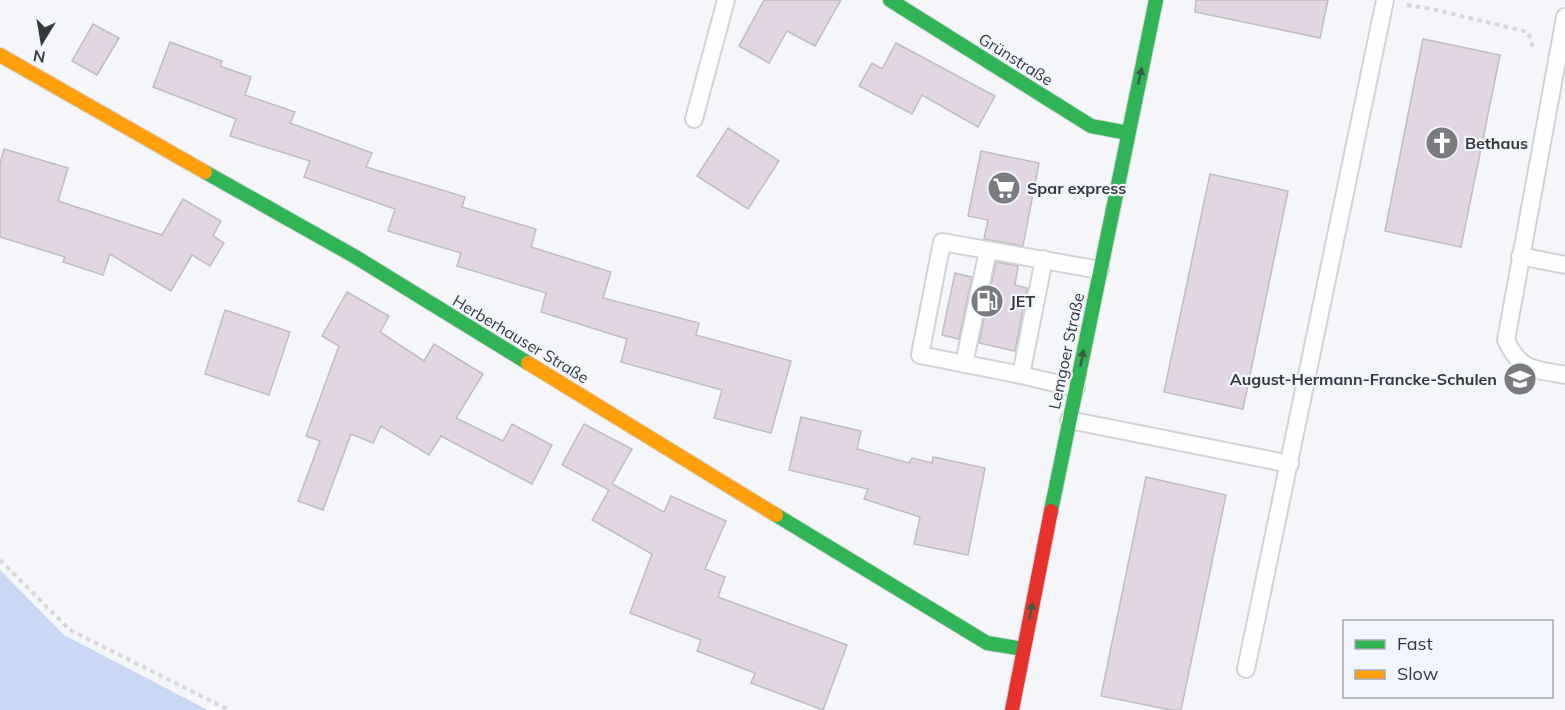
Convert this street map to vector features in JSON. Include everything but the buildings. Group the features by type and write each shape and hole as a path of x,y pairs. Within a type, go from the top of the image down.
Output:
{"street":[{"name":"Grünstraße","path":"890,0 1091,126 1128,134"},
{"name":"Lemgoer Straße","path":"1012,710 1156,0"},
{"name":"Herberhauser Straße","path":"0,55 354,256 958,627 987,643 1023,649"}],"lane":[{"path":"694,119 726,0"},
{"path":"1246,669 1385,1"},
{"path":"1565,17 1506,340 1514,357 1530,369 1565,375"},
{"path":"1076,388 920,355 942,242 1100,270"},
{"path":"964,364 987,250"},
{"path":"1520,256 1565,265"},
{"path":"1021,375 1044,259"},
{"path":"1069,420 1290,464"}],"path":[{"path":"1385,1 1432,9 1528,32 1534,50 1561,44"},
{"path":"0,560 70,630 229,710"}],"shaded area":[{"path":"0,570 64,635 208,710 0,710"}],"traffic: fast":[{"path":"890,0 1091,126 1128,133"},
{"path":"1051,511 1156,0"},
{"path":"205,172 354,256 528,363"},
{"path":"776,515 987,643 1023,649"}],"traffic: slow":[{"path":"0,55 205,172"},
{"path":"528,363 776,515"}],"traffic: jam":[{"path":"1012,710 1051,511"}],"place":[{"name":"Bethaus","path":"1442,143"},
{"name":"Spar express","path":"1004,188"},
{"name":"JET","path":"987,301"},
{"name":"August-Hermann-Francke-Schulen","path":"1520,379"}]}
